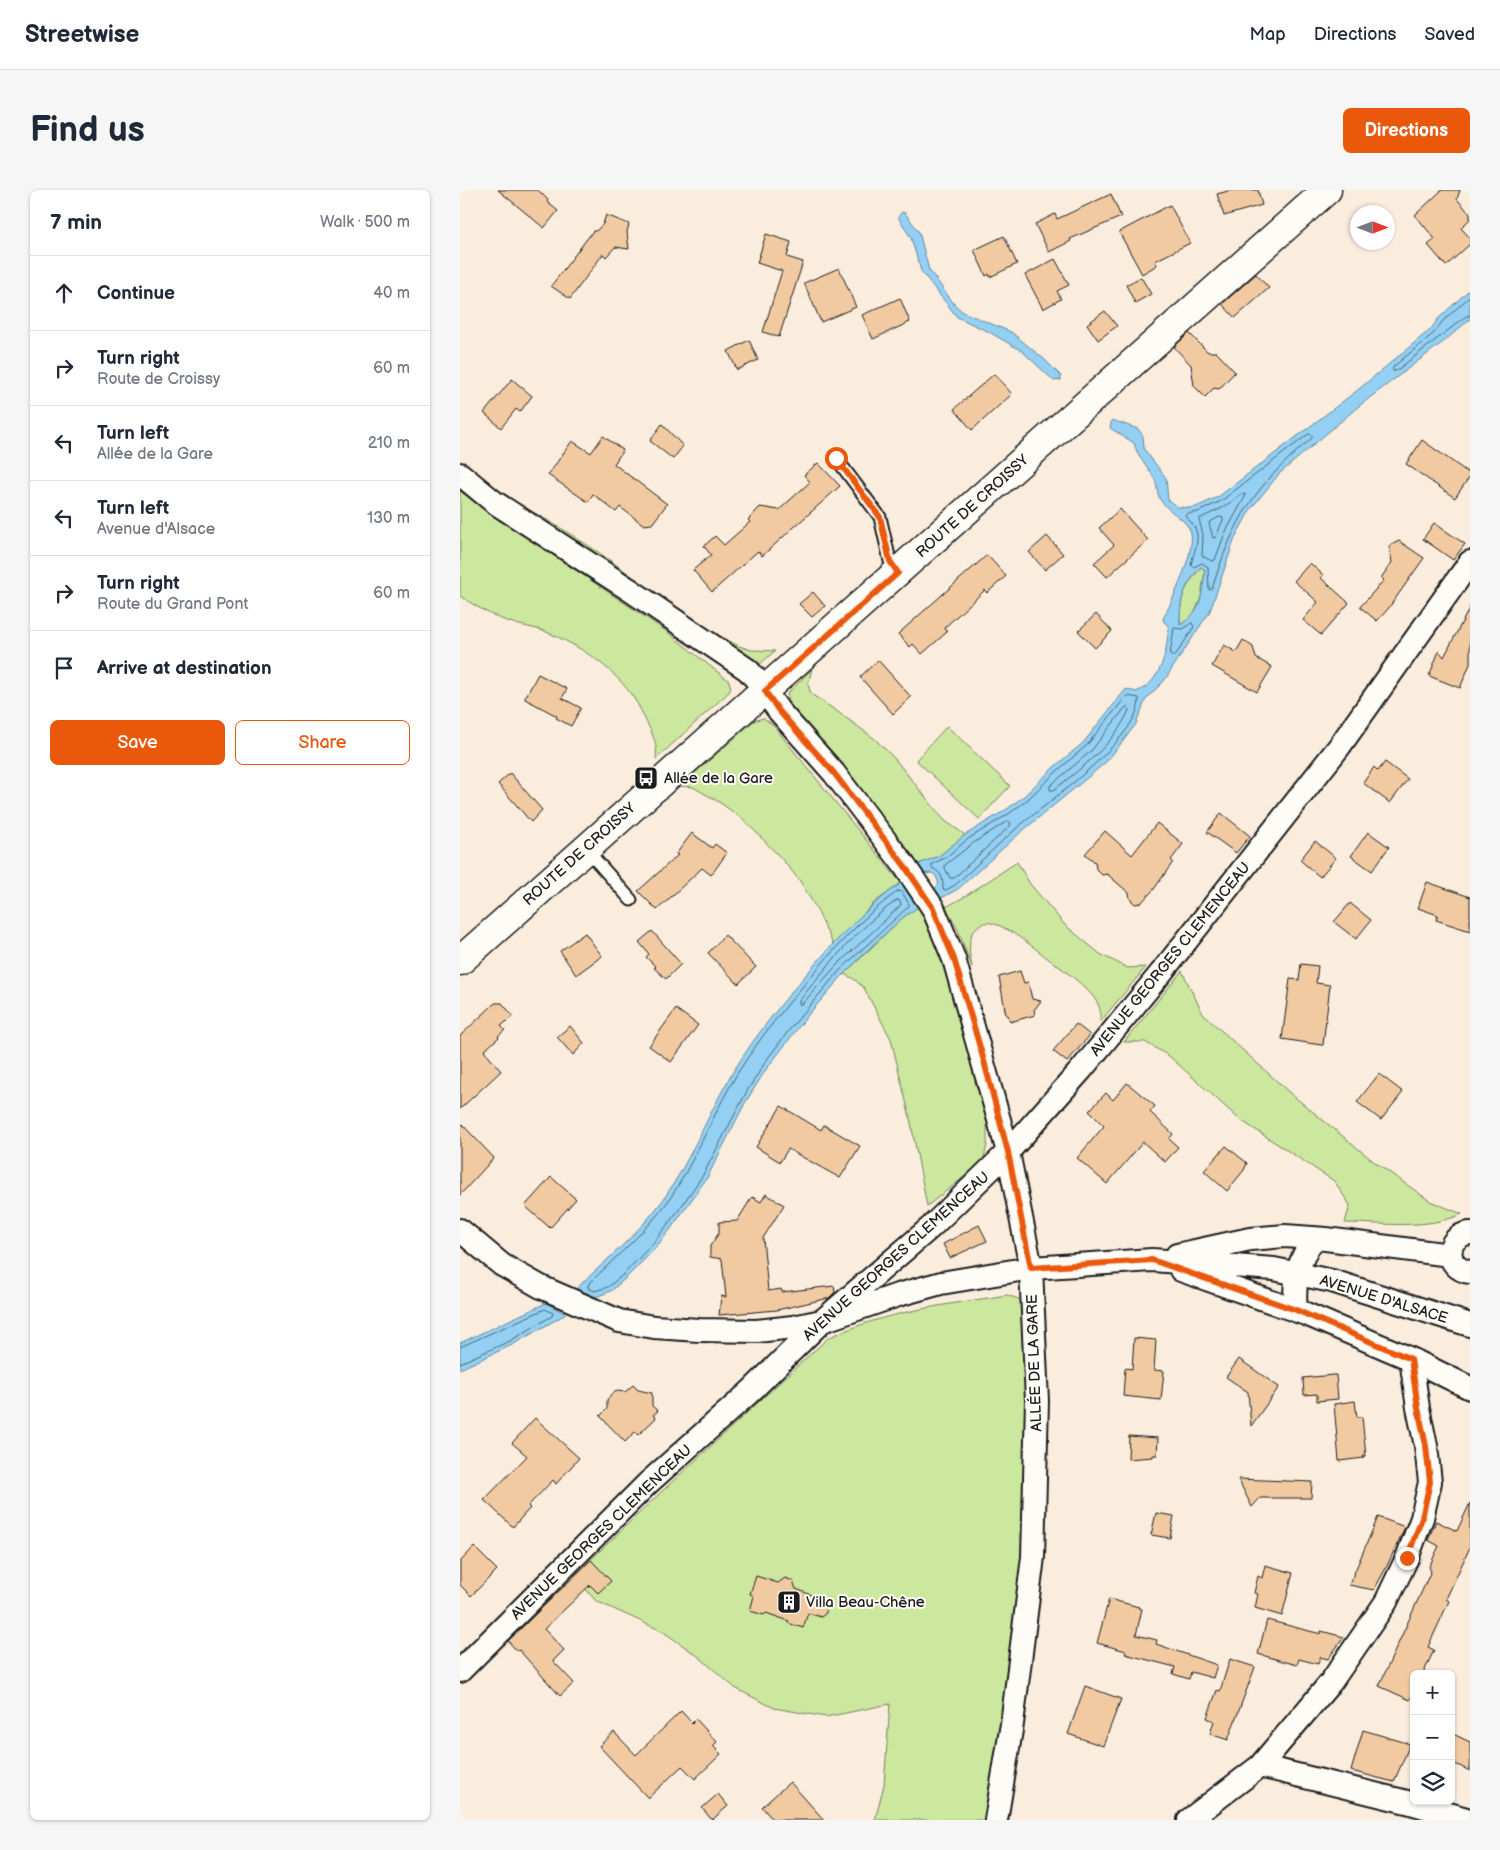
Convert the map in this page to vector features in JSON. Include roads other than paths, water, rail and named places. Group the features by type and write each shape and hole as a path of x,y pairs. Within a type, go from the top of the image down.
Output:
{"main road":[{"name":"ROUTE DE CROISSY","path":"460,961 1326,190"}],"street":[{"name":"ALLÉE DE LA GARE","path":"460,474 494,502 622,584 748,670 779,711 834,773 904,865 933,908 954,959 1008,1152 1031,1268 1037,1402 1033,1557 1012,1724 996,1820"},
{"name":"AVENUE GEORGES CLEMENCEAU","path":"460,1671 648,1483 751,1391 822,1321 931,1227 1008,1152 1081,1070 1161,973 1339,747 1470,562"},
{"name":"AVENUE D'ALSACE","path":"460,1230 502,1265 541,1287 619,1321 654,1327 757,1331 792,1327 822,1321 941,1282 1031,1268 1152,1260 1274,1269 1332,1281 1470,1326"},
{"path":"1470,1233 1462,1234 1456,1238 1450,1255 1456,1267 1462,1271 1470,1272"},
{"name":"AVENUE D'ALSACE","path":"1152,1260 1250,1239 1285,1236 1450,1255"},
{"path":"1273,1302 1274,1269 1285,1236"},
{"path":"1296,1310 1294,1291 1298,1274 1305,1251 1314,1238"},
{"name":"AVENUE D'ALSACE","path":"1152,1260 1296,1310 1411,1359 1470,1388"},
{"path":"1188,1820 1260,1766 1331,1682 1386,1602 1407,1558 1422,1518 1430,1482 1426,1446 1411,1359"},
{"path":"1260,1766 1407,1802 1470,1820"}],"lane":[{"path":"836,458 880,517 890,561 898,573"},
{"path":"585,848 631,900"}],"water":[{"path":"902,212 905,213 919,232 929,270 955,305 963,312 1011,332 1044,359 1061,376 1061,380 1054,381 1022,351 989,332 957,317 921,271 911,238 898,217"},
{"path":"1470,289 1470,319 1447,339 1359,406 1279,474 1250,510 1235,538 1210,611 1164,681 1146,699 1136,724 1107,761 1020,833 958,889 938,900 932,891 939,884 936,876 932,873 923,874 914,866 939,856 965,835 1024,796 1054,767 1083,743 1126,689 1136,692 1145,687 1158,673 1161,665 1169,626 1163,619 1188,560 1191,536 1186,524 1161,501 1155,479 1139,456 1134,443 1110,428 1112,420 1138,429 1143,436 1144,449 1166,478 1168,500 1178,507 1196,507 1218,497 1359,389 1431,329 1438,319","holes":["1201,567 1205,570 1200,602 1193,614 1180,625 1182,600 1186,587"]},
{"path":"901,883 918,907 901,919 844,974 808,1015 765,1071 745,1103 707,1178 670,1230 652,1252 611,1291 596,1297 576,1289 633,1235 663,1200 696,1143 734,1070 779,1007 835,942 873,905"},
{"path":"546,1303 566,1314 512,1345 460,1369 460,1343"}],"place":[{"name":"Allée de la Gare","path":"646,778"},
{"name":"Villa Beau-Chêne","path":"789,1602"}]}
